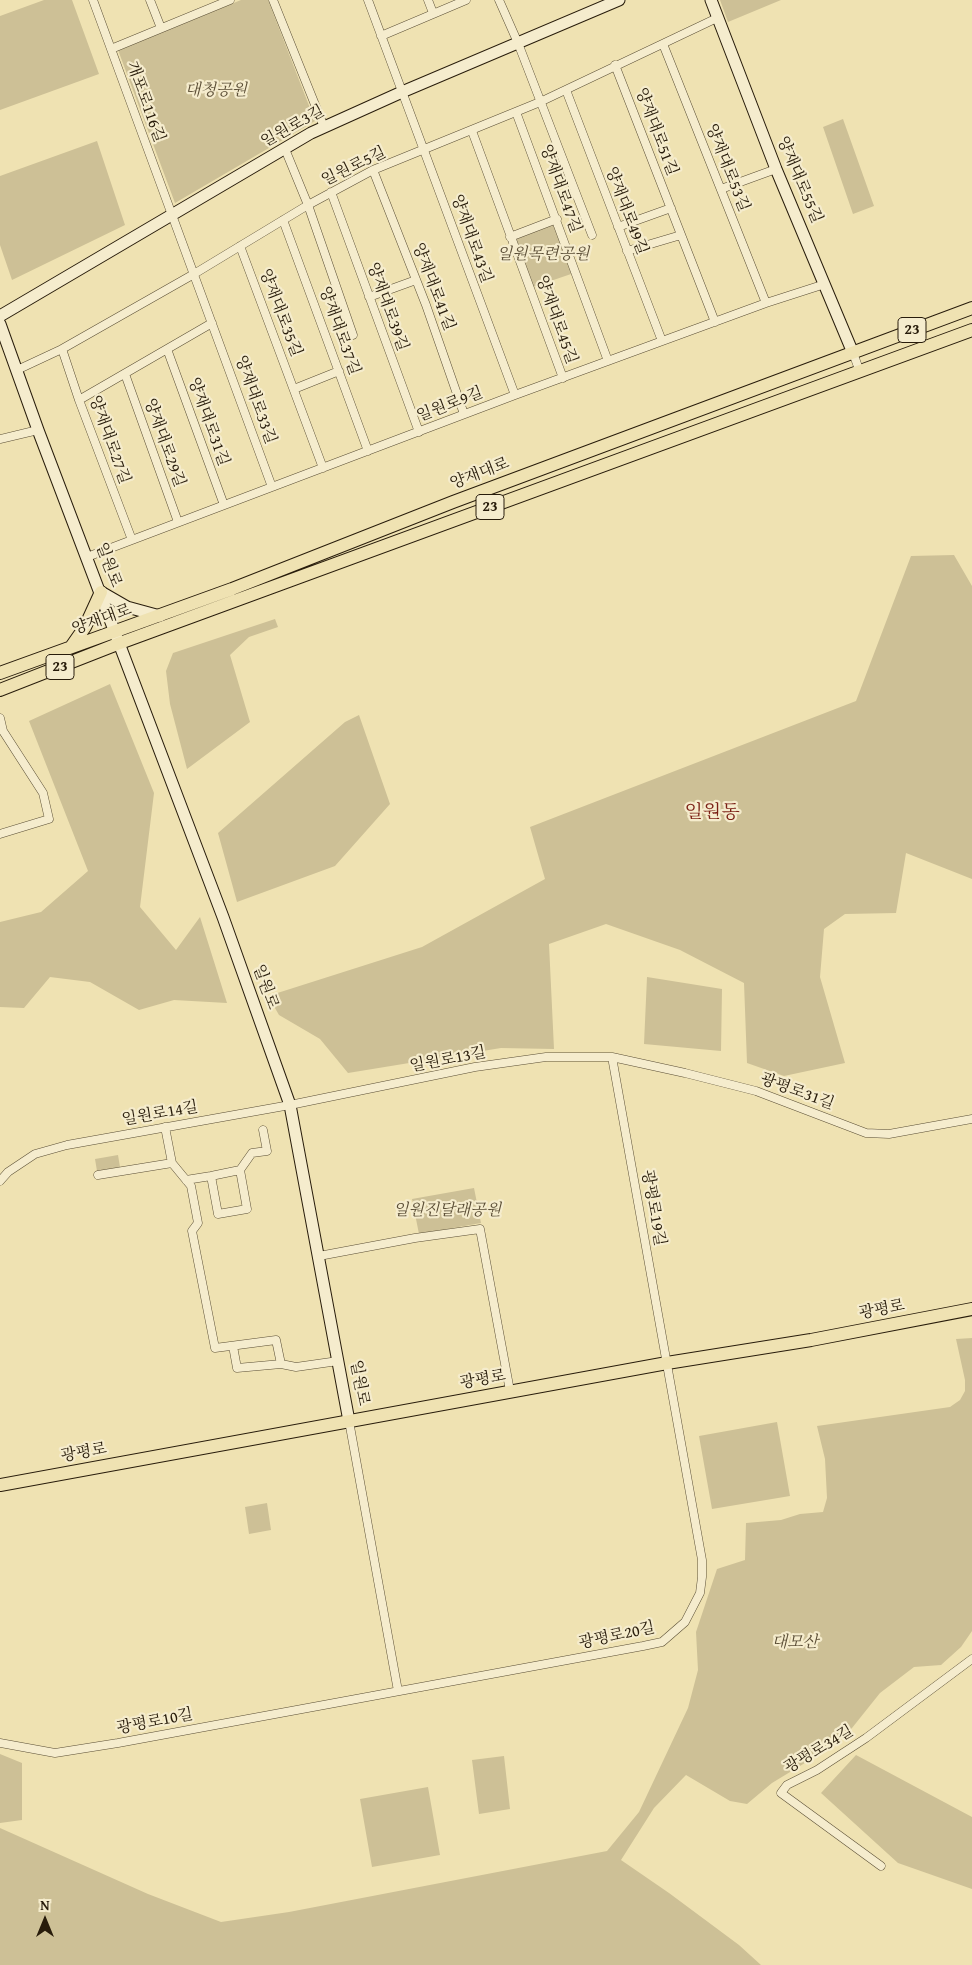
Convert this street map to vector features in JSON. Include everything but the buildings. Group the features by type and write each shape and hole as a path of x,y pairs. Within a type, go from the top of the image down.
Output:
{"main road":[{"name":"양재대로","path":"0,690 118,638 160,616 462,498 972,308"},
{"name":"양재대로","path":"0,674 70,648 118,638 860,372 972,330"},
{"path":"70,648 85,627 101,592"},
{"name":"광평로","path":"0,1484 510,1391 811,1340 972,1310"}],"street":[{"name":"개포로116길","path":"93,0 172,214"},
{"path":"150,0 161,28"},
{"path":"207,0 210,8"},
{"path":"111,49 230,0"},
{"path":"273,0 324,127"},
{"name":"양재대로43길","path":"368,0 514,395"},
{"path":"428,0 433,14"},
{"path":"381,36 466,0"},
{"path":"499,0 518,43 592,235"},
{"name":"일원로3길","path":"0,316 311,133 402,92 619,0"},
{"name":"양재대로55길","path":"711,0 776,169 826,284 860,372"},
{"name":"일원로5길","path":"17,370 62,349 194,274 331,192 373,170 540,102 717,18"},
{"name":"양재대로53길","path":"663,44 766,303"},
{"name":"양재대로51길","path":"615,65 715,322"},
{"name":"양재대로49길","path":"566,90 662,341"},
{"name":"양재대로47길","path":"516,112 608,361"},
{"name":"양재대로45길","path":"472,131 562,378"},
{"path":"285,148 308,206 353,335"},
{"path":"721,190 776,169"},
{"name":"양재대로41길","path":"373,170 416,280 464,414"},
{"name":"양재대로39길","path":"331,192 419,432"},
{"path":"618,227 671,208"},
{"name":"양재대로33길","path":"172,214 272,487"},
{"name":"양재대로37길","path":"283,220 368,450"},
{"path":"510,237 557,220"},
{"path":"627,251 681,235"},
{"name":"양재대로35길","path":"240,246 323,468"},
{"path":"369,298 416,280"},
{"name":"일원로9길","path":"87,557 514,395 766,303 826,284"},
{"path":"79,400 212,323"},
{"name":"일원로","path":"0,324 38,430 223,917 290,1105 398,1691"},
{"name":"양재대로27길","path":"62,349 79,400 132,540"},
{"name":"양재대로31길","path":"167,349 224,505"},
{"path":"294,389 339,370"},
{"name":"양재대로29길","path":"124,374 178,522"},
{"path":"0,439 38,430"},
{"path":"101,592 127,607 160,616"},
{"path":"0,718 3,731 44,793 49,819 0,834"},
{"name":"일원로13길","path":"290,1105 475,1067 546,1057 612,1057"},
{"name":"광평로31길","path":"612,1057 756,1091 866,1133 889,1134 972,1118"},
{"name":"광평로19길","path":"612,1057 667,1363"},
{"name":"일원로14길","path":"0,1181 8,1172 34,1154 67,1145 290,1105"},
{"path":"165,1127 172,1163 192,1186 198,1223 192,1231 215,1348 276,1340 281,1364"},
{"path":"186,1180 240,1170 252,1153 267,1151 262,1130"},
{"path":"98,1175 172,1163"},
{"path":"211,1176 218,1214 247,1209 240,1170"},
{"path":"319,1256 480,1228 510,1391"},
{"path":"233,1346 237,1368 281,1364 296,1367 338,1361"},
{"name":"광평로20길","path":"316,1706 662,1642 685,1622 700,1593 702,1560 667,1363"},
{"name":"광평로34길","path":"881,1866 782,1793 787,1785 817,1770 866,1738 972,1659"},
{"name":"광평로10길","path":"0,1743 55,1753 316,1706"}],"green space":[{"path":"44,0 72,0 99,74 0,110 0,16"},
{"name":"대청공원","path":"241,0 268,0 315,121 175,203 118,50"},
{"path":"720,0 781,0 728,22"},
{"path":"843,119 874,206 853,214 823,127"},
{"path":"97,141 125,225 12,280 0,245 0,176"},
{"name":"일원목련공원","path":"556,222 574,273 530,288 512,238"},
{"path":"954,555 972,586 972,879 906,853 896,913 845,914 824,929 820,977 845,1063 784,1076 747,1063 744,983 680,950 606,924 549,944 554,1049 501,1048 348,1073 320,1039 279,1015 268,996 422,947 545,879 530,827 856,701 911,556"},
{"path":"275,619 278,627 249,637 230,655 250,722 187,769 170,704 166,671 173,653"},
{"path":"110,684 154,793 140,907 176,950 200,917 227,1003 174,1000 139,1010 90,982 50,977 24,1008 0,1007 0,922 41,912 88,871 29,721"},
{"path":"359,715 390,804 335,866 237,902 218,833 345,722"},
{"path":"647,977 722,989 721,1051 644,1044"},
{"path":"118,1155 120,1167 97,1171 95,1159"},
{"name":"일원진달래공원","path":"474,1188 481,1223 419,1234 412,1199"},
{"name":"대모산","path":"972,1338 972,1631 961,1647 941,1665 914,1667 880,1693 852,1728 818,1755 772,1783 747,1804 730,1801 686,1775 654,1808 621,1860 739,1945 761,1965 0,1965 0,1828 148,1894 221,1922 289,1912 607,1851 639,1812 688,1708 698,1670 696,1632 717,1569 745,1560 746,1523 781,1520 800,1514 823,1512 827,1498 825,1459 817,1426 950,1407 960,1400 965,1391 965,1380 956,1339"},
{"path":"777,1422 790,1496 712,1509 699,1436"},
{"path":"267,1503 271,1530 249,1534 245,1507"},
{"path":"0,1754 22,1763 22,1820 0,1823"},
{"path":"856,1755 972,1817 972,1889 898,1863 821,1793"},
{"path":"504,1756 510,1809 479,1814 472,1760"},
{"path":"428,1787 440,1855 372,1867 360,1799"}],"district":[{"name":"일원동","path":"712,813"}]}
